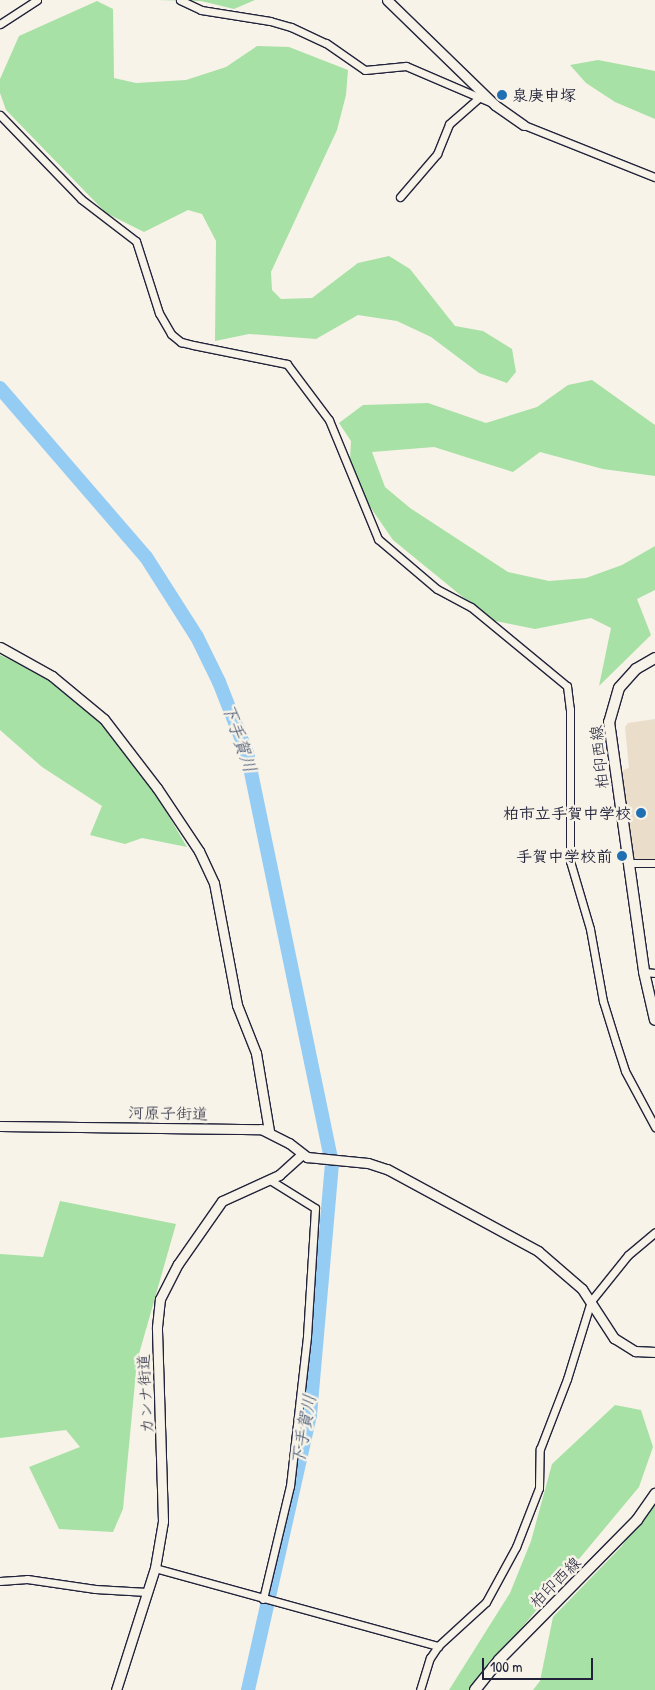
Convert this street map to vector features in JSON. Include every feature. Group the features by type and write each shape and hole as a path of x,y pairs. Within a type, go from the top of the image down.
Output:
{"main road":[{"name":"柏印西線","path":"655,658 626,678 610,709 610,738 628,863 644,972 655,1020"},
{"name":"柏印西線","path":"475,1690 499,1660 637,1520 655,1494"}],"street":[{"path":"0,24 38,0"},
{"path":"180,0 201,10 270,20 326,43 365,70 406,66 482,95"},
{"path":"386,0 482,95 524,125 655,177"},
{"path":"400,197 437,154 449,124 482,95"},
{"path":"0,115 81,199 136,241 159,313 171,334 187,343 287,364 329,420 378,539 437,589 471,607 567,686 570,709 570,860 590,929 603,1001 616,1043 626,1071 655,1127"},
{"path":"0,647 52,676 104,720 157,788 200,851 214,883 237,1005 256,1053 269,1132 302,1155 368,1163 408,1178 538,1251 565,1273 590,1301 614,1338 624,1346 635,1351 655,1352"},
{"path":"628,863 655,863"},
{"path":"644,972 655,972"},
{"name":"河原子街道","path":"0,1126 269,1132"},
{"name":"カンナ街道","path":"116,1690 155,1568 164,1495 157,1327 160,1299 178,1264 222,1201 270,1180 302,1155"},
{"path":"263,1599 290,1486 307,1336 315,1208 270,1180"},
{"path":"420,1690 425,1669 438,1646 486,1602 516,1547 539,1488 540,1449 571,1370 590,1301 628,1255 655,1232"},
{"path":"155,1568 438,1646"},
{"path":"0,1581 26,1579 95,1589 147,1592"}],"shaded area":[{"name":"柏市立手賀中学校","path":"655,719 655,860 637,861 633,856 620,771 629,768 625,727 628,723"}],"green space":[{"path":"156,0 255,0 234,9 201,1"},
{"path":"97,1 113,9 114,78 136,83 186,80 226,67 257,46 289,47 348,70 346,95 337,130 271,272 272,290 281,299 312,298 358,263 389,256 410,269 455,326 483,331 512,349 516,372 507,383 479,373 431,337 397,321 358,315 316,339 249,334 215,341 216,241 202,214 188,210 144,232 106,213 6,110 0,93 0,79 19,36"},
{"path":"598,60 655,71 655,119 615,102 586,83 570,65"},
{"path":"592,380 655,425 655,476 603,469 540,452 513,472 434,447 372,452 385,487 410,508 508,572 549,581 586,578 622,565 655,546 655,590 637,599 651,635 599,686 611,628 591,618 535,629 491,620 393,540 364,498 350,460 351,441 339,423 363,405 428,403 486,423 537,407 568,385"},
{"path":"0,655 41,674 104,726 157,796 187,847 142,838 125,844 90,835 102,806 42,767 0,730"},
{"path":"60,1201 176,1224 137,1361 123,1509 113,1532 59,1529 29,1467 80,1447 66,1430 0,1438 0,1254 43,1257"},
{"path":"615,1405 641,1410 653,1447 639,1487 470,1690 449,1690 510,1593 531,1541 552,1464"},
{"path":"655,1502 655,1690 533,1690 540,1681 553,1617 621,1547"}],"waterway":[{"name":"下手賀川","path":"0,388 146,557 197,637 219,682 247,753 330,1155"},
{"name":"下手賀川","path":"248,1690 310,1415 332,1165"}],"place":[{"name":"泉庚申塚","path":"502,95"},
{"name":"柏市立手賀中学校","path":"641,813"},
{"name":"手賀中学校前","path":"622,856"}]}
